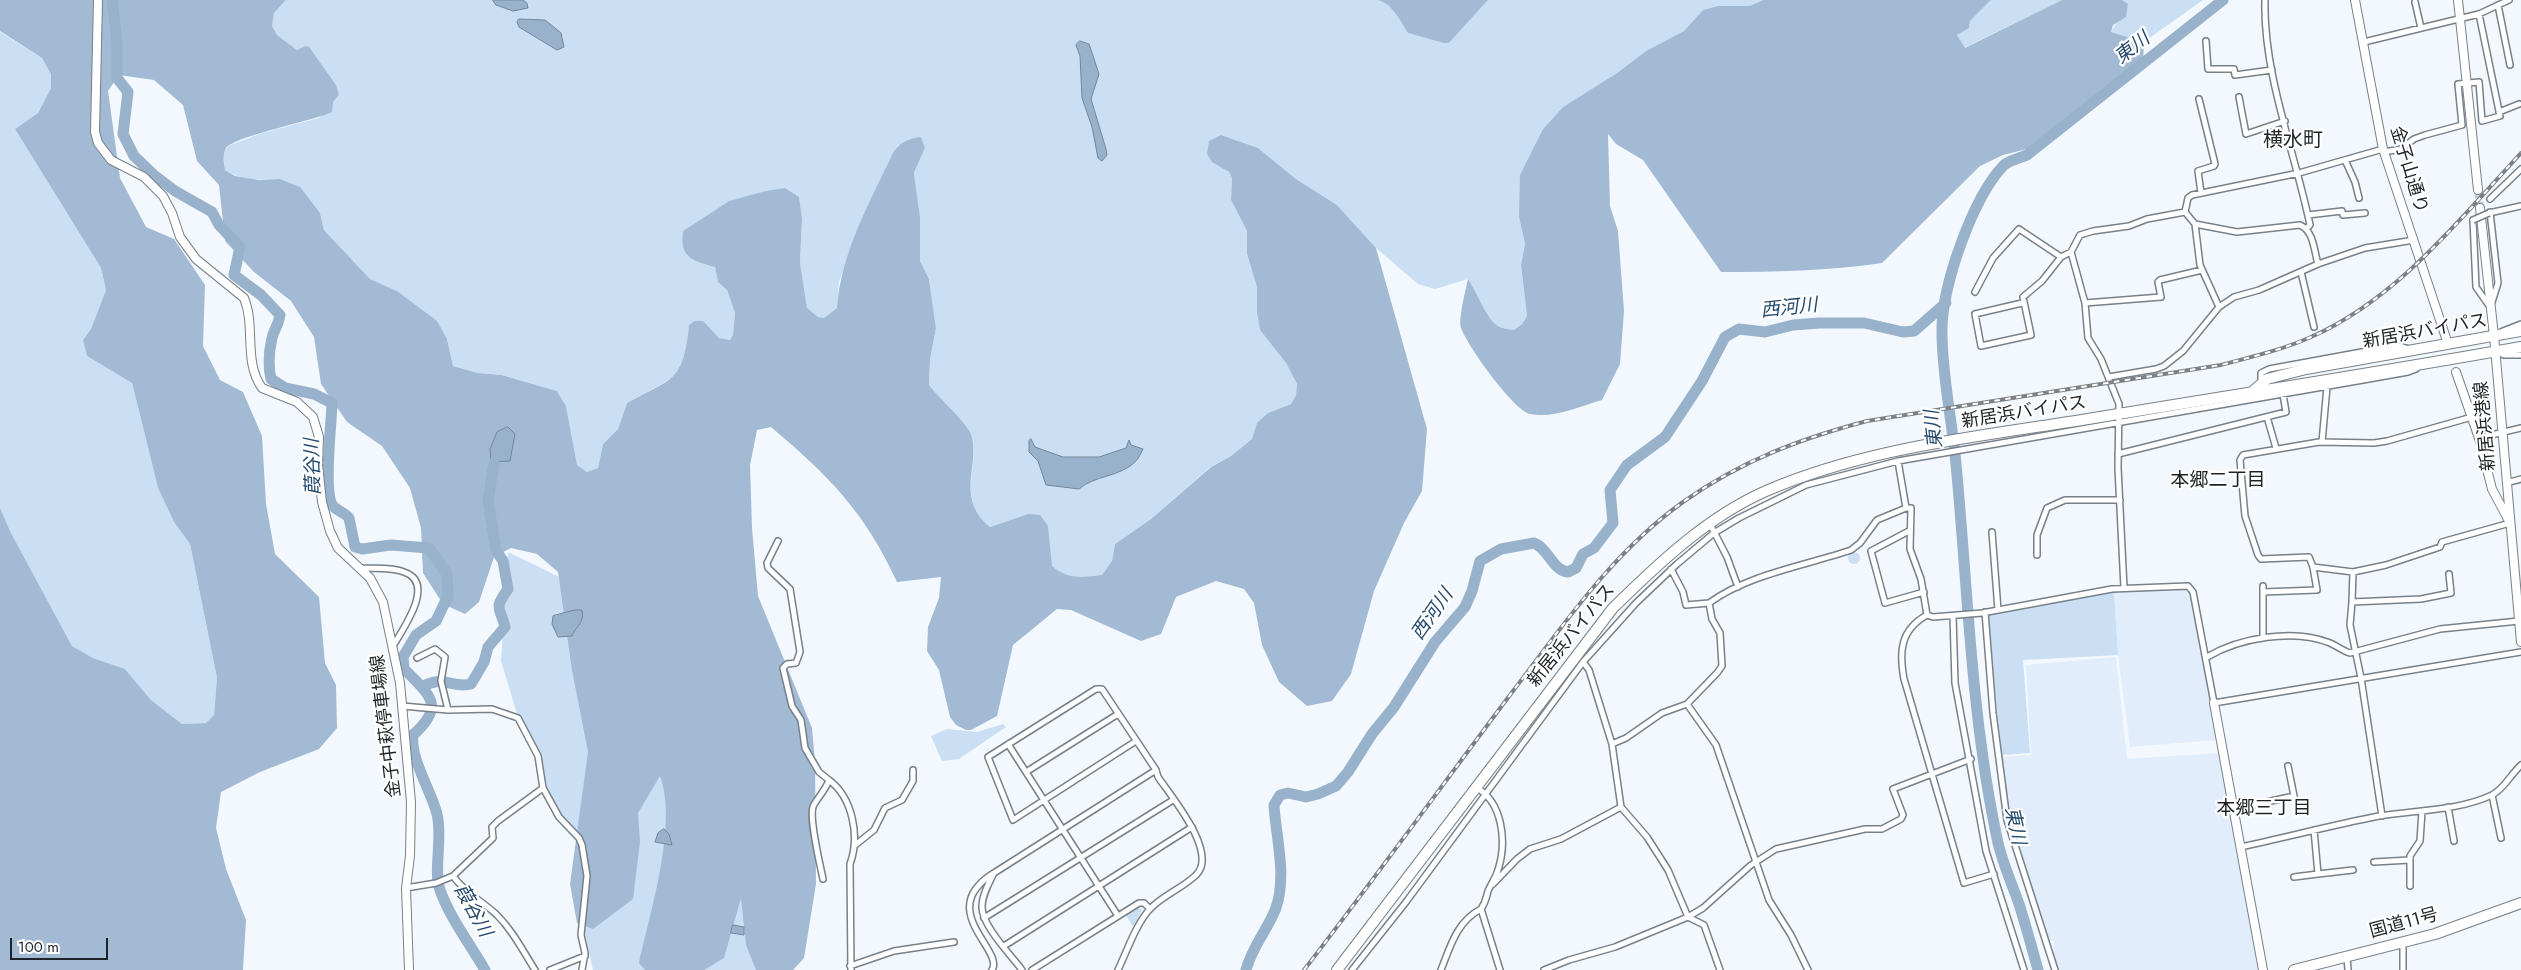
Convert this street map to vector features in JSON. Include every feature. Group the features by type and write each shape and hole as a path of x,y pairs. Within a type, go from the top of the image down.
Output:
{"highway":[{"name":"新居浜バイパス","path":"2252,392 2267,378 2306,369 2521,331"},
{"name":"新居浜バイパス","path":"1337,970 1475,786 1613,608 1665,557 1712,529 1764,492 1839,464 2120,418 2252,392 2424,365 2521,347"},
{"name":"国道11号","path":"2294,970 2456,927 2521,903"}],"main road":[{"name":"金子中萩停車場線","path":"98,0 95,132 98,143 111,160 144,178 163,196 186,248 196,260 244,298 247,306 250,354 259,384 262,388 297,402 313,417 318,437 318,465 322,502 330,531 338,548 348,560 361,568 380,593 393,646 402,706 404,748 411,802 410,856 406,888 406,944 409,970"},
{"name":"金子山通り","path":"2354,0 2364,42 2384,151 2448,344"},
{"path":"2458,0 2478,190"},
{"name":"新居浜港線","path":"2480,208 2494,336 2506,483 2519,602 2521,642"},
{"path":"2456,372 2479,438 2492,489 2510,523"},
{"path":"2214,703 2263,970"}],"street":[{"path":"2265,0 2264,19 2274,87 2299,174 2310,225 2307,228 2318,264"},
{"path":"2364,42 2479,14 2509,0"},
{"path":"2415,2 2421,28"},
{"path":"2498,5 2510,65"},
{"path":"2185,212 2188,198 2201,193 2299,174 2345,160 2401,149 2414,139 2462,125 2458,84 2478,82 2482,121 2500,116 2479,14"},
{"path":"2206,40 2208,70 2234,69 2234,75 2272,70"},
{"path":"2239,97 2246,134 2285,121"},
{"path":"2199,99 2215,164 2198,171 2201,193"},
{"path":"2499,112 2518,104"},
{"path":"2345,160 2355,182 2359,198"},
{"path":"2490,200 2521,169"},
{"path":"2490,308 2476,287 2473,220 2489,213 2521,206"},
{"path":"2308,216 2342,211 2343,216 2365,213"},
{"path":"2185,212 2195,224 2197,250 2202,270 2219,307"},
{"path":"2022,303 1975,314 1981,346 2030,335 2022,303 2023,297 2042,281 2061,257 2070,252 2080,235 2129,226 2185,212"},
{"path":"2489,213 2498,283 2490,308"},
{"path":"2195,224 2237,232 2300,226 2307,228"},
{"path":"1975,292 1993,258 2019,229 2061,257"},
{"path":"2109,377 2164,366 2183,351 2219,307 2234,297 2259,290 2318,264 2365,248 2414,240"},
{"path":"2070,252 2085,303 2088,338 2102,359 2120,404 2118,454 2124,588"},
{"path":"2085,303 2161,297 2158,282 2160,280 2202,270"},
{"path":"2301,272 2314,327"},
{"path":"2494,336 2509,327 2521,324"},
{"path":"2495,352 2504,355 2521,355"},
{"path":"2120,418 2283,394 2408,372 2424,365"},
{"path":"2322,442 2327,386"},
{"path":"2118,454 2286,412 2283,394"},
{"path":"2267,417 2276,448"},
{"path":"2263,638 2263,589 2316,590 2313,567 2309,557 2261,559 2247,522 2241,456 2276,448 2322,442 2380,442 2472,417"},
{"path":"2479,438 2521,428"},
{"path":"1352,970 1583,662 1636,603 1712,529 1806,485 1938,448"},
{"path":"1898,460 1906,508"},
{"path":"2506,483 2521,479"},
{"path":"2037,555 2037,535 2047,508 2065,500 2120,500"},
{"path":"1671,569 1683,592 1686,605 1709,603 1738,587 1786,569 1850,550 1860,542 1877,520 1906,508 1911,508 1910,549 1924,592 1927,615"},
{"path":"2313,567 2353,572 2411,558 2440,547 2442,542 2510,523"},
{"path":"1712,529 1727,557 1738,587"},
{"path":"1909,531 1871,551 1885,603 1924,592"},
{"path":"1992,532 1998,610"},
{"path":"778,541 767,563 768,568 790,589 800,652 796,663 787,664 783,668 784,678 792,706 802,720 805,748 819,772 842,792 848,802 854,846 850,864 851,968 894,951 954,942"},
{"path":"361,568 404,572 414,581 418,596 417,601 393,646"},
{"path":"2353,572 2350,625 2361,678 2382,816"},
{"path":"2352,602 2421,599 2451,592 2449,574"},
{"path":"1927,615 1933,617 1984,613 2124,588 2188,586 2193,592 2207,657 2214,703 2521,652"},
{"path":"1612,744 1626,738 1645,722 1662,713 1687,704 1694,699 1722,666 1720,633 1712,619 1709,603"},
{"path":"1984,613 1993,713 2007,820 2055,970"},
{"path":"1927,615 1916,622 1903,642 1901,662 1964,883 1994,874"},
{"path":"1955,616 1955,683 1971,760 1986,851 2024,970"},
{"path":"2207,657 2243,642 2263,638 2288,637 2329,642 2350,653 2440,629 2519,621"},
{"path":"417,658 435,649 445,657 441,683 448,710"},
{"path":"1583,662 1589,670 1612,744 1620,807 1647,837 1668,870 1688,917 1704,924 1720,970"},
{"path":"1118,970 1150,909 1198,873 1202,852 1192,827 1158,777 1156,770 1102,689 1096,689 988,757 1013,820 1136,741"},
{"path":"1687,704 1716,745 1769,900 1791,935 1808,970"},
{"path":"402,706 437,710 492,709 518,718 538,756 543,788 559,817 579,838 582,845 587,876 581,935 585,956 582,970"},
{"path":"1026,772 1118,714"},
{"path":"1008,744 1118,916"},
{"path":"1544,970 1615,946 1688,917 1702,908 1755,863 1786,845 1865,829 1882,829 1901,819 1903,815 1893,789 1971,760"},
{"path":"2241,847 2382,816 2448,807 2492,795 2498,792 2508,777 2521,765"},
{"path":"2234,809 2294,796 2288,766"},
{"path":"854,846 874,830 885,808 902,800 911,786 913,770"},
{"path":"992,970 994,962 988,947 976,932 970,910 975,889 979,882 1156,770"},
{"path":"824,878 813,826 812,809 824,793 830,780"},
{"path":"1441,970 1454,936 1462,924 1481,908 1498,869 1502,843 1497,808 1486,793 1475,786"},
{"path":"406,888 436,883 452,876 493,838 492,827 498,821 543,788"},
{"path":"2492,795 2501,838"},
{"path":"984,918 1173,800"},
{"path":"1492,884 1496,882 1516,859 1530,849 1560,839 1620,807"},
{"path":"2448,807 2454,841"},
{"path":"2410,886 2410,860 2420,841 2422,812"},
{"path":"1004,946 1192,827"},
{"path":"2314,830 2318,874"},
{"path":"2374,862 2410,860"},
{"path":"2294,877 2353,870"},
{"path":"994,873 983,900 984,918 1022,970"},
{"path":"452,876 459,886 478,898 498,916 513,934 535,970"},
{"path":"1032,970 1139,903 1144,903 1150,909"},
{"path":"1481,908 1500,970"},
{"path":"2403,942 2403,970"},
{"path":"550,970 585,956"},
{"path":"2347,956 2348,970"}],"shaded area":[{"path":"0,0 286,0 274,13 272,26 277,35 297,50 305,46 309,47 336,85 339,95 333,102 332,112 232,143 226,148 224,153 225,170 235,176 259,180 280,179 300,187 320,213 324,230 370,279 397,291 437,321 447,339 453,366 478,373 502,375 557,391 566,406 577,465 587,472 598,468 603,444 618,429 627,403 665,383 679,369 689,325 695,321 703,321 719,338 730,340 733,335 735,313 727,290 718,282 715,267 694,260 685,252 682,240 683,231 729,201 785,188 799,197 802,218 800,263 807,308 818,317 824,318 837,308 844,268 850,248 892,155 904,142 921,137 925,148 914,173 920,217 920,261 929,279 936,328 930,360 929,385 970,432 973,443 971,491 973,503 979,515 990,527 1028,514 1040,515 1048,526 1052,566 1070,576 1102,575 1112,561 1115,544 1151,519 1211,467 1231,456 1252,439 1257,423 1268,413 1291,404 1296,395 1297,384 1286,363 1260,330 1257,313 1257,287 1247,254 1247,231 1231,200 1232,178 1229,172 1212,162 1207,154 1209,141 1221,135 1258,148 1296,179 1337,205 1376,248 1427,429 1422,491 1404,523 1374,591 1351,674 1332,701 1307,706 1279,682 1262,645 1254,603 1244,589 1216,581 1176,597 1161,634 1141,641 1071,610 1057,609 1013,645 997,716 971,730 966,730 956,725 950,717 939,670 927,651 928,627 939,598 941,577 897,582 872,535 843,496 810,462 771,427 757,430 750,465 752,528 758,596 812,728 815,763 816,884 804,958 793,970 756,970 746,945 741,898 724,958 704,970 645,970 639,963 660,869 666,819 665,796 660,776 638,813 640,842 633,899 593,929 577,923 570,884 588,752 572,670 558,572 537,554 511,548 494,557 479,602 465,614 443,604 423,573 421,528 410,488 382,446 347,422 321,384 314,337 291,301 254,272 225,241 219,185 197,161 183,105 154,80 119,75 108,91 120,178 146,227 174,239 205,285 203,346 220,380 243,392 262,436 266,504 275,554 319,597 325,663 336,685 337,728 319,749 260,772 221,792 216,828 226,869 246,920 243,970 0,970 0,508 11,533 72,646 93,658 125,669 151,700 182,724 206,723 214,715 217,678 190,544 174,522 158,488 132,383 87,356 83,340 91,329 106,290 101,268 15,129 38,113 51,88 51,74 42,58 0,31"},
{"path":"286,0 1376,0 1387,4 1391,8 1408,33 1449,43 1488,0 1763,0 1750,6 1718,6 1703,10 1684,31 1646,51 1617,73 1563,107 1543,129 1519,217 1525,244 1521,265 1527,316 1522,324 1514,330 1502,328 1494,323 1468,279 1435,289 1418,284 1376,248 1337,205 1296,179 1258,148 1221,135 1222,167 1229,172 1232,178 1231,200 1247,231 1247,254 1257,287 1257,313 1260,330 1286,363 1297,384 1296,395 1291,404 1268,413 1257,424 1252,439 1231,456 1210,467 1151,519 1115,544 1112,561 1102,575 1082,577 1063,574 1051,566 1048,526 1028,514 990,527 979,515 973,503 971,491 974,455 970,432 929,385 930,360 936,328 929,279 920,261 920,217 914,173 925,148 898,145 862,221 839,282 837,308 824,318 818,317 807,309 800,263 802,218 799,197 785,188 729,201 683,231 682,240 685,252 694,260 715,267 718,282 727,290 735,313 733,335 730,340 719,338 702,321 689,325 683,358 679,368 665,382 627,403 618,429 603,444 598,468 587,472 577,466 566,406 557,391 503,375 478,373 453,366 447,339 397,291 370,279 324,230 320,213 280,179 245,178 225,170 223,154 228,146 262,133 319,118 339,95 305,46 297,50 277,35 271,26 274,13"},
{"path":"493,0 523,0 527,3 528,8 513,11 496,5"},
{"path":"1376,0 1488,0 1449,43 1444,43 1408,33 1391,8 1387,4"},
{"path":"1763,0 1991,0 1970,21 1969,28 1957,35 1965,48 2062,0 2122,0 2128,4 2126,17 2113,25 2111,32 2144,42 2143,62 2027,149 2003,155 1980,166 1882,263 1842,268 1721,272 1643,160 1616,144 1608,134 1610,206 1618,231 1624,311 1620,364 1602,400 1548,415 1530,414 1522,410 1491,376 1472,348 1460,324 1468,279 1490,318 1498,326 1514,330 1522,324 1527,316 1521,265 1525,244 1519,217 1520,175 1543,129 1563,107 1617,73 1646,51 1684,31 1703,10 1718,6 1750,6"},
{"path":"1991,0 2062,0 1964,48 1957,35 1969,28 1970,21"},
{"path":"2122,0 2203,0 2144,42 2111,32 2128,4"},
{"path":"519,19 545,20 561,33 564,47 557,50 519,27 517,22"},
{"path":"0,32 42,58 51,74 51,88 38,113 15,129 101,268 106,290 91,329 83,340 87,356 132,383 158,488 174,522 190,544 217,678 214,715 206,723 182,724 151,700 125,669 93,658 72,646 11,533 0,508"},
{"path":"1080,41 1089,44 1099,74 1091,99 1106,149 1107,155 1102,161 1098,158 1092,127 1082,98 1080,56 1076,45"},
{"path":"508,427 515,434 510,461 491,462 490,449 497,432"},
{"path":"1031,439 1035,447 1063,457 1099,457 1126,448 1129,440 1131,445 1143,449 1129,467 1085,484 1079,489 1046,485 1038,461 1029,452 1029,441"},
{"path":"508,552 611,602 777,970 593,970 574,886 578,842 544,786 541,756 518,717 501,661"},
{"path":"1854,552 1860,558 1854,564 1848,558"},
{"path":"2185,589 2192,595 2216,740 2130,747 2118,655 2114,592"},
{"path":"2114,592 2118,655 2023,660 2030,753 2002,755 1987,615 1989,613"},
{"path":"582,610 583,614 580,624 572,636 558,637 552,624 553,616"},
{"path":"2116,657 2127,759 2219,753 2258,970 2058,970 2053,952 2054,943 2053,941 2048,941 2011,825 2002,757 2031,755 2026,665"},
{"path":"1003,724 1006,727 959,759 942,761 931,736 947,729 977,732"},
{"path":"664,829 669,834 672,845 655,842 658,833"},
{"path":"1138,907 1142,910 1133,927 1126,915"},
{"path":"733,925 744,927 744,935 731,933"}],"waterway":[{"name":"葭谷川","path":"112,0 117,41 117,78 128,92 123,134 134,156 175,191 212,212 219,225 240,247 234,275 261,295 280,315 270,348 269,364 271,379 285,388 314,394 332,403 328,458 330,500 334,507 349,518 355,547 362,549 391,545 429,548 447,574 448,596 436,621 416,635 403,657 404,669 421,686 431,701 432,708 429,716 413,735 413,744 418,764 439,823 437,873 440,890 455,921 485,970"},
{"name":"東川","path":"2038,970 2019,904 1998,843 1982,749 1971,654 1956,464 1944,365 1942,332 1947,291 1970,220 1992,180 2004,165 2027,155 2223,0"},
{"name":"西河川","path":"1246,970 1252,954 1273,916 1279,895 1281,870 1274,805 1280,795 1288,793 1306,797 1336,786 1348,772 1372,734 1394,707 1435,642 1465,607 1472,591 1480,561 1501,549 1534,543 1563,571 1568,572 1576,568 1583,554 1594,548 1613,523 1610,490 1627,465 1665,437 1702,381 1725,337 1739,329 1765,332 1793,325 1864,323 1903,332 1914,331 1946,303"},
{"path":"422,687 437,682 459,685 471,684 484,662 488,647 505,627 499,605 508,589 503,561 496,550 488,501 494,463"}],"tunnel":[{"path":"2478,190 2480,208"}],"railway":[{"path":"1304,970 1591,590 1634,543 1683,502 1705,487 1771,453 1818,435 1867,421 2221,365 2300,342 2342,321 2371,302 2399,280 2450,231 2521,153"}],"district":[{"name":"横水町","path":"2293,141"},
{"name":"本郷二丁目","path":"2218,481"},
{"name":"本郷三丁目","path":"2264,809"}]}
